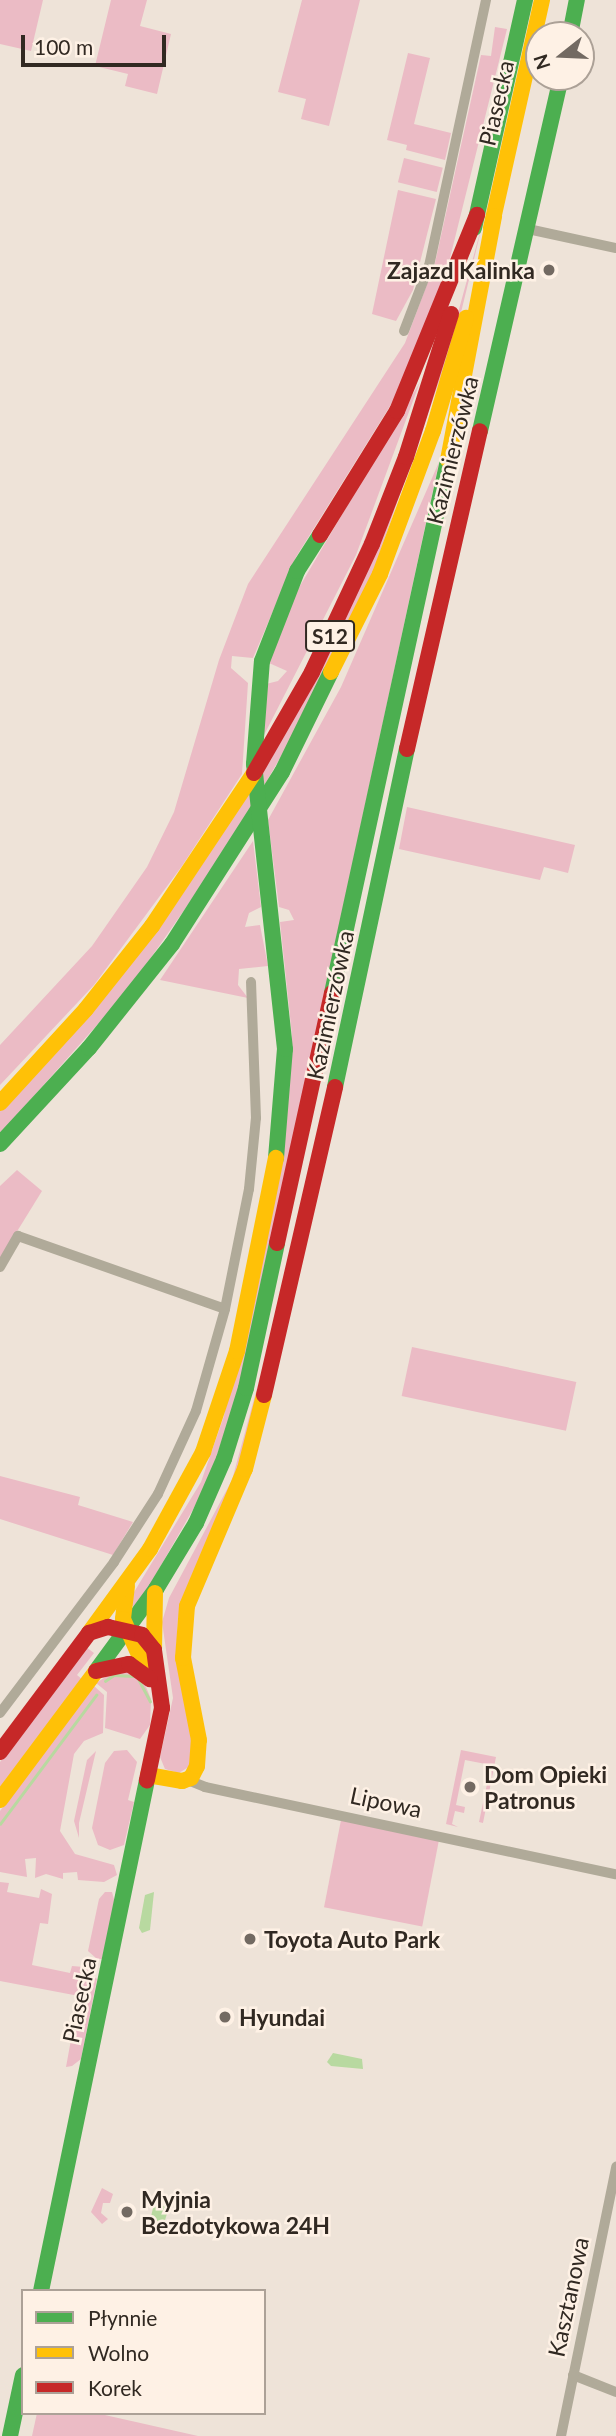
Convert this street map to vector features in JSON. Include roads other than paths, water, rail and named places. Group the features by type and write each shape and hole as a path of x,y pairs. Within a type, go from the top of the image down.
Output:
{"main road":[{"name":"Piasecka","path":"485,215 525,0"},
{"name":"Piasecka","path":"485,215 542,0"},
{"path":"573,21 577,0"},
{"name":"Kazimierzówka","path":"188,1780 199,1750 184,1674 187,1606 245,1469 295,1272 449,553 528,229 558,91"},
{"path":"0,1752 128,1581 170,1518 198,1464 223,1399 246,1314 283,1110 284,1023 254,764 262,661 297,571 397,411 485,215"},
{"path":"0,1800 156,1589 211,1491 246,1388 473,344 485,215"},
{"name":"S12","path":"0,1103 86,1009 175,897 234,808 313,672 359,575 406,457 485,215"},
{"name":"S12","path":"0,1144 89,1048 172,944 243,838 319,703 380,574 415,483 485,215"},
{"path":"127,1630 122,1613 128,1581"},
{"name":"Piasecka","path":"41,2289 160,1718 162,1696 153,1650 156,1589"},
{"path":"89,1633 108,1627 127,1630 142,1635 153,1650"},
{"name":"Piasecka","path":"127,1630 148,1675 160,1718"},
{"path":"96,1671 122,1663 148,1675"},
{"name":"Lipowa","path":"148,1775 188,1780"},
{"path":"10,2436 21,2384"}],"street":[{"path":"404,331 429,266 486,0"},
{"path":"528,229 616,248"},
{"path":"0,1713 114,1562 158,1494 196,1412 225,1309 249,1189 256,1118 251,982"},
{"path":"0,1267 18,1236 225,1309"},
{"name":"Lipowa","path":"188,1780 616,1874"},
{"name":"Kasztanowa","path":"561,2436 616,2167"},
{"path":"573,2375 616,2392"}],"waterway":[{"path":"105,1681 114,1675 133,1676"},
{"path":"139,1680 150,1701"},
{"path":"0,1824 96,1695"}],"place":[{"name":"Zajazd Kalinka","path":"549,270"},
{"name":"Dom Opieki Patronus","path":"470,1787"},
{"name":"Toyota Auto Park","path":"250,1939"},
{"name":"Hyundai","path":"225,2017"},
{"name":"Myjnia Bezdotykowa 24H","path":"127,2212"}]}
